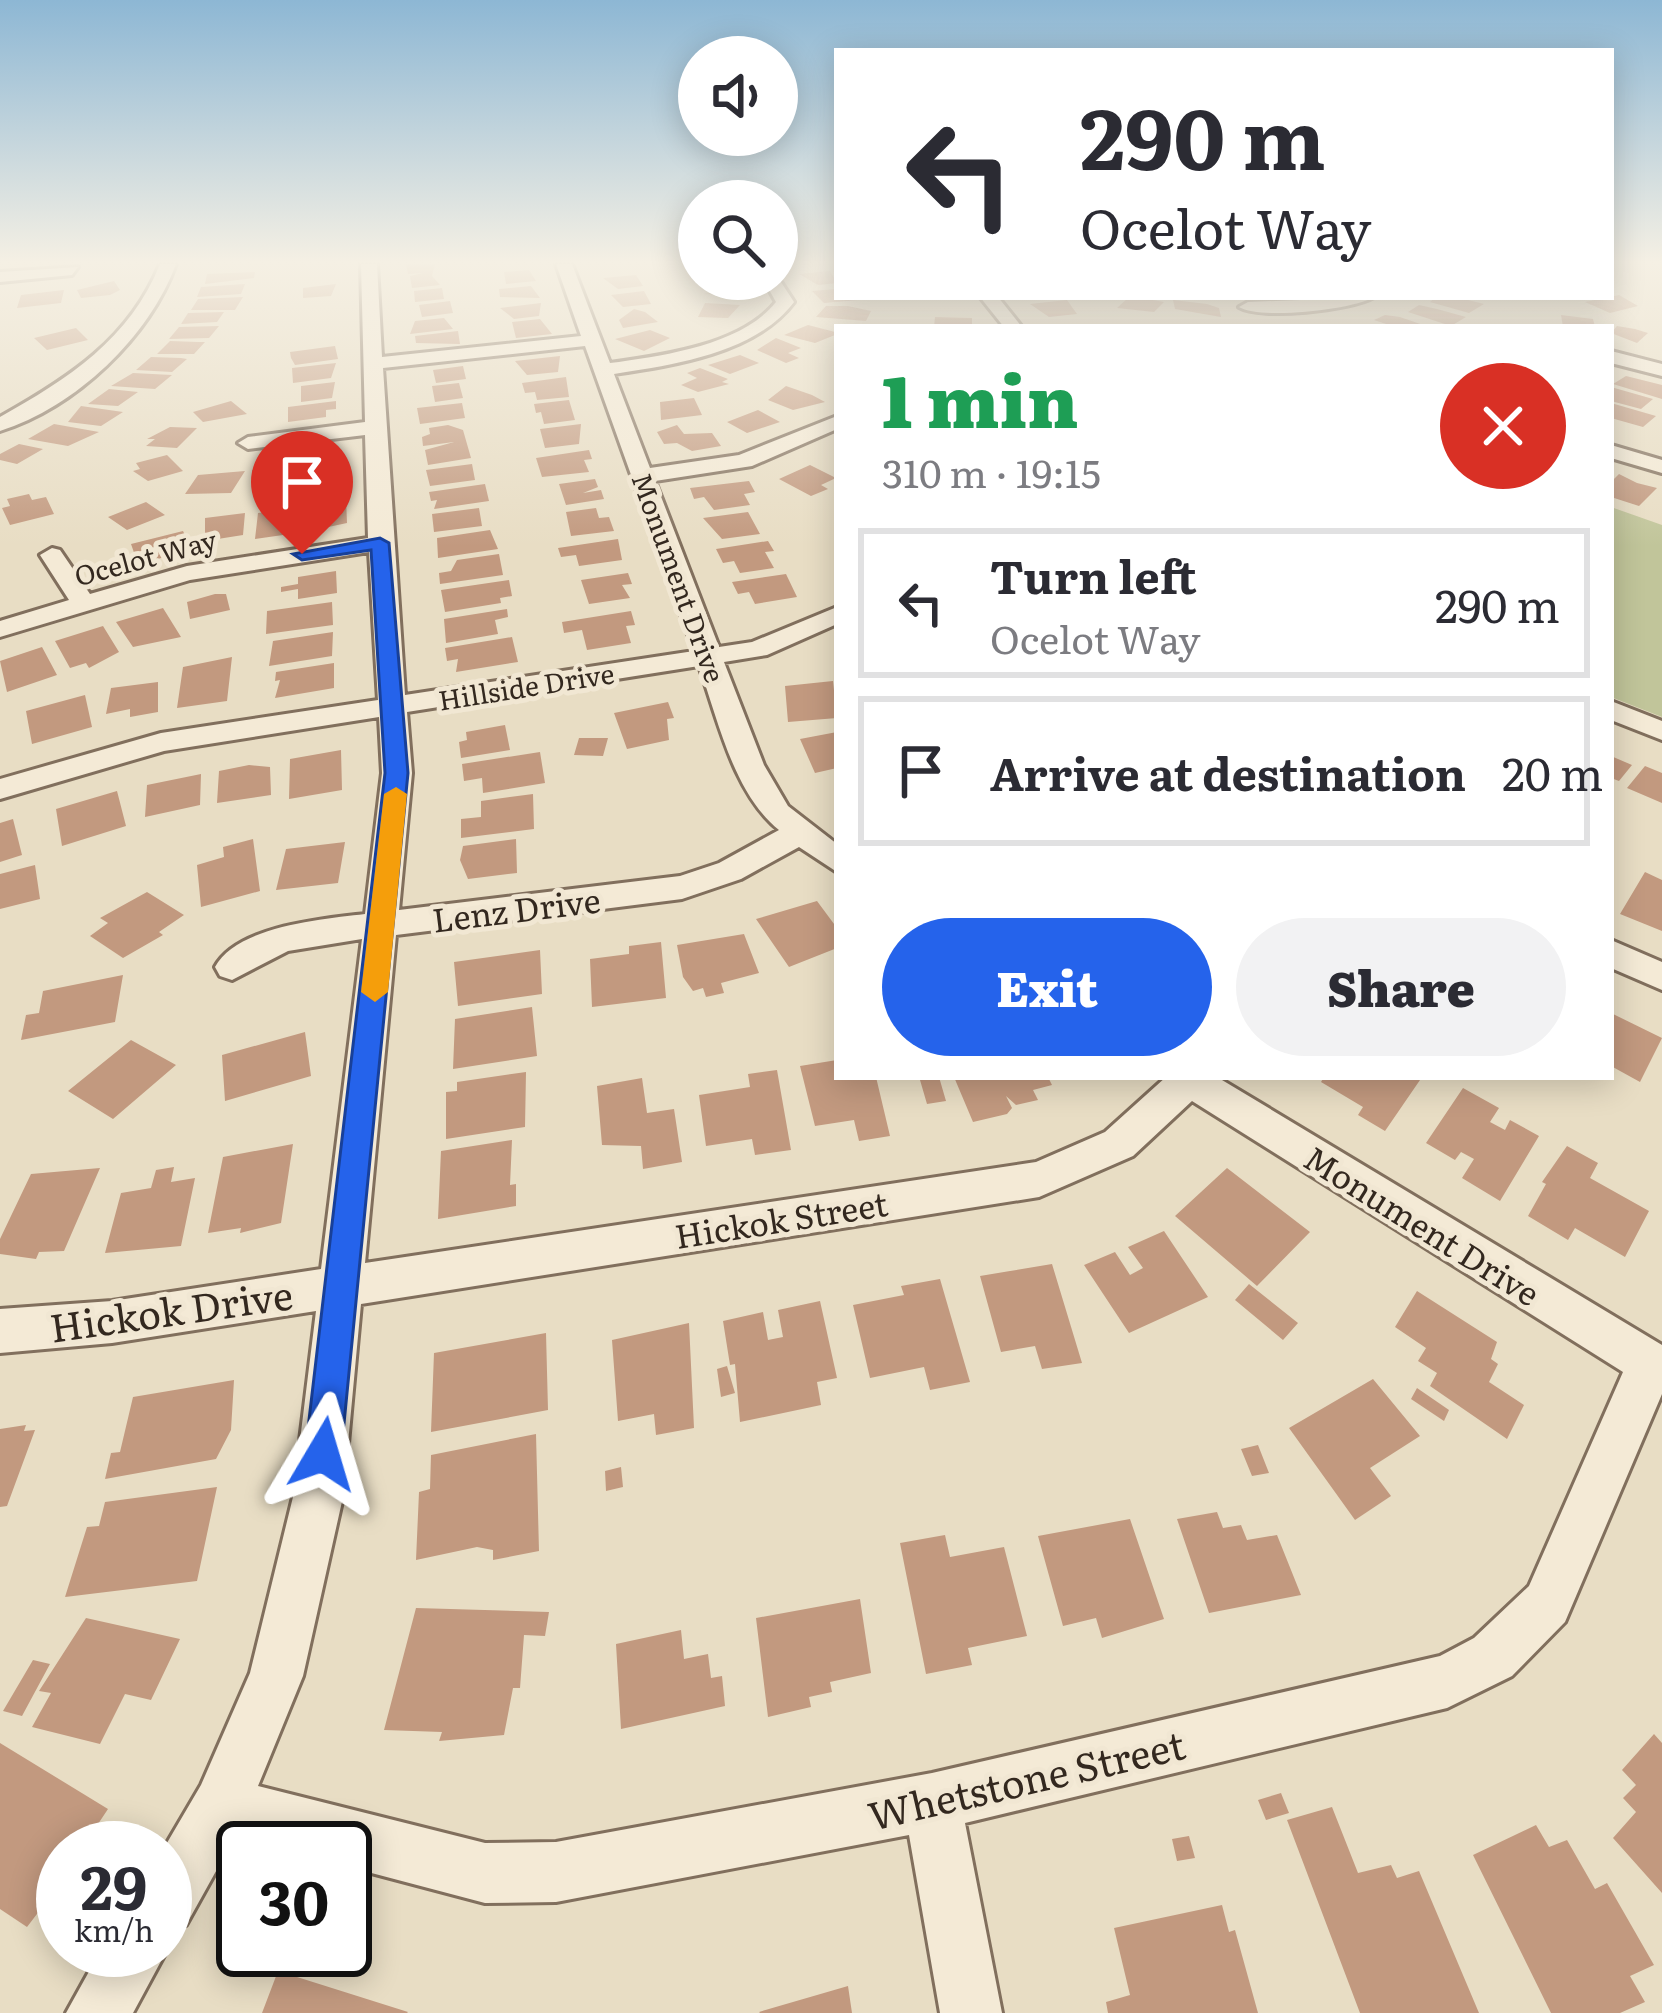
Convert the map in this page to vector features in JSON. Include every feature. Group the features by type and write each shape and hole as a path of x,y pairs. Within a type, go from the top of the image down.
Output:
{"street":[{"path":"0,425 59,390 100,358"},
{"path":"192,1856 221,1805 276,1676 318,1497 397,773 380,543 375,358"},
{"path":"375,363 423,358"},
{"name":"Monument Drive","path":"598,358 749,765 777,814 834,859"},
{"path":"602,370 676,358"},
{"path":"1615,358 1662,370"},
{"path":"644,476 744,461 834,423"},
{"path":"248,442 377,428"},
{"path":"1614,452 1662,466"},
{"name":"Ocelot Way","path":"0,629 206,569 380,543"},
{"path":"52,555 83,603"},
{"name":"Hillside Drive","path":"0,789 161,742 784,642 834,617"},
{"path":"1614,711 1662,731"},
{"name":"Lenz Drive","path":"232,967 278,940 682,887 730,871 797,834"},
{"path":"1614,954 1662,977"},
{"name":"Hickok Street","path":"342,1285 1039,1179 1119,1144 1185,1080"},
{"name":"Monument Drive","path":"1190,1080 1656,1367"},
{"name":"Hickok Drive","path":"0,1331 112,1322 342,1285"},
{"name":"Whetstone Street","path":"221,1805 485,1873 556,1871 932,1802 1447,1681 1493,1658 1547,1604 1656,1367"},
{"path":"932,1802 971,2013"},
{"path":"97,2013 119,1977"}],"green space":[{"path":"1614,508 1662,525 1662,717 1614,698"}],"building":[{"path":"150,358 187,359 172,372 136,370"},
{"path":"291,358 338,358 338,359 295,365"},
{"path":"560,358 558,372 527,375 515,361"},
{"path":"731,358 759,363 730,374 708,365"},
{"path":"336,363 331,378 293,383 292,368"},
{"path":"463,366 466,379 436,383 433,370"},
{"path":"700,368 728,379 722,382 729,384 698,392 681,385 697,378 687,373"},
{"path":"133,373 172,375 155,389 111,386"},
{"path":"1626,376 1662,385 1662,399 1614,384"},
{"path":"566,377 569,397 537,400 535,392 525,393 522,383"},
{"path":"335,382 332,398 301,402 301,386"},
{"path":"459,383 463,398 435,402 432,386"},
{"path":"786,386 825,402 793,410 768,400"},
{"path":"1614,388 1653,399 1641,409 1614,402"},
{"path":"109,389 138,392 118,406 88,404"},
{"path":"694,398 702,415 661,420 660,402"},
{"path":"569,400 575,420 544,424 541,412 536,413 534,404"},
{"path":"231,401 247,414 203,422 193,412"},
{"path":"336,401 336,409 326,410 326,417 288,422 288,407"},
{"path":"462,403 465,418 420,424 417,408"},
{"path":"1614,404 1656,416 1643,427 1614,419"},
{"path":"81,406 123,412 101,426 68,422"},
{"path":"758,410 780,422 747,433 727,422"},
{"path":"54,424 99,432 68,446 28,439"},
{"path":"581,424 579,444 545,448 540,429"},
{"path":"448,425 463,430 471,458 428,465 425,450 454,442 423,446 422,437 430,434 429,428"},
{"path":"677,425 684,434 712,433 721,446 692,451 677,443 664,444 657,432"},
{"path":"170,427 197,428 177,448 146,446 155,439 147,439"},
{"path":"19,444 43,449 17,464 0,460 0,454"},
{"path":"340,450 344,470 303,476 301,456"},
{"path":"589,450 592,459 584,460 589,472 542,477 536,458"},
{"path":"167,455 183,471 148,481 133,471 140,469 136,463"},
{"path":"472,464 475,480 430,486 426,470"},
{"path":"810,465 834,477 821,485 828,489 811,496 779,479"},
{"path":"279,467 278,471 290,470 291,487 252,490 252,470"},
{"path":"245,471 231,493 185,494 198,475"},
{"path":"1619,474 1657,488 1639,506 1614,498 1614,479"},
{"path":"595,479 598,487 583,493 601,490 604,499 566,505 559,484"},
{"path":"749,481 755,492 744,494 750,505 714,510 704,497 694,499 690,488"},
{"path":"485,484 489,501 434,509 437,500 431,501 429,492"},
{"path":"29,494 32,500 46,497 54,514 10,525 2,508 10,506 7,499"},
{"path":"346,498 347,523 305,532 305,504"},
{"path":"146,502 165,515 127,530 108,517"},
{"path":"479,508 482,526 434,532 432,514"},
{"path":"596,508 599,518 609,517 614,531 571,536 566,512"},
{"path":"298,511 297,533 255,539 258,513"},
{"path":"748,512 760,534 722,539 703,518"},
{"path":"245,513 243,535 205,541 205,518"},
{"path":"490,530 498,549 438,558 437,538"},
{"path":"183,531 192,550 138,564 131,544"},
{"path":"618,539 622,560 579,566 576,555 561,557 558,548"},
{"path":"768,541 774,551 765,552 774,568 740,573 734,561 723,563 716,549"},
{"path":"499,554 503,575 440,584 439,573 451,571 457,560"},
{"path":"336,571 337,593 298,599 298,589 281,592 281,587 298,584 298,577"},
{"path":"628,573 632,584 622,585 630,598 589,604 581,580"},
{"path":"786,574 797,597 755,604 749,592 738,594 732,582"},
{"path":"509,580 512,596 500,598 501,603 445,612 441,590"},
{"path":"226,594 230,610 190,619 187,602"},
{"path":"332,602 333,625 266,634 267,611"},
{"path":"163,608 181,637 133,647 116,622"},
{"path":"507,609 508,617 495,620 498,634 446,643 444,619"},
{"path":"631,611 635,625 626,626 631,643 587,650 582,630 564,633 562,622"},
{"path":"103,626 119,652 89,668 86,663 70,668 55,641"},
{"path":"333,632 332,656 269,666 273,641"},
{"path":"512,637 518,662 456,672 458,659 447,661 445,648"},
{"path":"42,647 57,675 7,692 0,661"},
{"path":"232,657 227,701 177,708 183,667"},
{"path":"334,663 334,688 275,698 280,680 275,681 276,672"},
{"path":"833,681 834,718 788,722 785,686"},
{"path":"158,682 158,712 130,717 130,709 106,714 111,688"},
{"path":"85,695 92,727 32,744 26,711"},
{"path":"668,702 674,718 667,719 669,740 627,749 614,713"},
{"path":"505,725 510,750 461,758 459,742 467,740 466,732"},
{"path":"834,733 834,769 815,773 800,739"},
{"path":"579,738 608,738 603,756 574,755"},
{"path":"341,750 342,790 289,799 290,759"},
{"path":"540,752 545,783 483,793 482,778 464,781 462,764"},
{"path":"1614,757 1632,765 1619,781 1614,779"},
{"path":"249,765 270,767 271,795 217,803 219,771"},
{"path":"1645,766 1662,773 1662,803 1627,788"},
{"path":"201,774 200,805 145,817 147,785"},
{"path":"117,791 126,826 62,846 56,809"},
{"path":"533,794 534,829 461,838 461,819 481,817 481,801"},
{"path":"13,819 22,855 0,862 0,823"},
{"path":"253,839 260,891 201,907 197,865 224,857 223,847"},
{"path":"516,839 517,873 468,879 460,860 463,846"},
{"path":"345,842 338,883 276,890 286,849"},
{"path":"35,865 40,899 0,909 0,874"},
{"path":"1645,872 1662,880 1662,931 1620,914"},
{"path":"147,892 184,915 159,932 163,935 123,958 90,936 108,923 100,918"},
{"path":"817,901 834,924 834,949 789,967 756,919"},
{"path":"744,934 759,973 721,983 724,993 706,997 703,988 693,991 683,977 677,945"},
{"path":"661,942 666,998 592,1007 590,959 629,954 629,946"},
{"path":"540,950 542,994 458,1006 454,962"},
{"path":"123,975 115,1022 21,1040 26,1015 39,1013 43,991"},
{"path":"532,1007 537,1056 453,1069 455,1019"},
{"path":"1614,1014 1662,1038 1640,1082 1614,1068"},
{"path":"305,1032 311,1076 225,1101 222,1055"},
{"path":"131,1040 176,1065 113,1119 68,1091"},
{"path":"834,1060 834,1080 877,1080 890,1136 859,1141 854,1120 815,1126 800,1066"},
{"path":"777,1070 791,1150 755,1155 752,1139 706,1146 699,1095 750,1087 748,1074"},
{"path":"526,1072 525,1127 446,1139 446,1092 457,1091 457,1082"},
{"path":"642,1078 647,1113 674,1109 682,1162 643,1169 641,1146 602,1145 597,1086"},
{"path":"920,1080 940,1080 946,1101 927,1104"},
{"path":"955,1080 1050,1080 1052,1085 1033,1090 1038,1100 1016,1105 1006,1096 1012,1108 1007,1114 973,1122"},
{"path":"1420,1080 1385,1131 1358,1115 1363,1107 1321,1082"},
{"path":"1463,1088 1499,1108 1490,1122 1505,1130 1510,1120 1539,1136 1500,1201 1462,1178 1474,1159 1461,1152 1455,1160 1426,1143"},
{"path":"512,1140 510,1185 516,1184 516,1206 438,1219 441,1151"},
{"path":"293,1144 281,1223 240,1233 241,1228 208,1233 223,1157"},
{"path":"1567,1146 1598,1163 1590,1178 1649,1211 1625,1257 1575,1228 1568,1240 1528,1216 1546,1184 1542,1182"},
{"path":"174,1167 171,1182 195,1178 181,1246 105,1253 121,1193 151,1188 156,1170"},
{"path":"100,1168 64,1251 39,1252 36,1259 0,1254 0,1239 31,1174"},
{"path":"1227,1168 1310,1232 1257,1286 1175,1216"},
{"path":"1164,1231 1208,1297 1129,1333 1084,1265 1115,1252 1130,1275 1143,1268 1128,1247"},
{"path":"1052,1264 1082,1363 1042,1369 1035,1346 1001,1352 980,1276"},
{"path":"940,1279 970,1382 930,1390 924,1367 870,1378 853,1305 904,1295 901,1286"},
{"path":"1249,1284 1298,1323 1283,1340 1235,1300"},
{"path":"1417,1291 1497,1342 1491,1359 1498,1364 1489,1382 1524,1405 1507,1439 1430,1386 1437,1373 1418,1361 1426,1348 1395,1327"},
{"path":"820,1301 837,1378 817,1382 821,1405 740,1422 735,1364 730,1365 723,1321 763,1312 768,1340 783,1337 778,1310"},
{"path":"689,1323 694,1428 656,1435 654,1414 618,1421 612,1340"},
{"path":"546,1333 548,1410 431,1432 434,1353"},
{"path":"727,1366 735,1393 721,1397 717,1369"},
{"path":"1373,1379 1420,1436 1370,1468 1391,1496 1355,1520 1289,1428"},
{"path":"234,1380 231,1430 216,1459 105,1479 111,1453 120,1452 133,1397"},
{"path":"1417,1388 1449,1410 1444,1421 1411,1399"},
{"path":"26,1425 24,1431 35,1430 7,1506 0,1507 0,1429"},
{"path":"536,1434 539,1551 493,1560 493,1550 477,1547 416,1560 419,1492 430,1489 431,1455"},
{"path":"1258,1445 1269,1473 1252,1476 1241,1449"},
{"path":"621,1467 623,1487 606,1491 605,1471"},
{"path":"217,1487 197,1581 65,1597 87,1527 99,1526 105,1502"},
{"path":"1217,1512 1223,1528 1241,1525 1247,1540 1277,1535 1301,1595 1209,1613 1177,1519"},
{"path":"1130,1519 1164,1619 1102,1638 1096,1618 1063,1626 1038,1536"},
{"path":"945,1535 950,1557 1004,1547 1027,1636 968,1648 972,1665 926,1674 900,1543"},
{"path":"860,1599 871,1673 830,1682 832,1692 809,1697 811,1707 768,1717 756,1618"},
{"path":"416,1608 549,1612 545,1636 524,1635 520,1688 513,1688 504,1735 439,1741 442,1732 384,1730"},
{"path":"86,1618 180,1639 151,1700 125,1694 100,1744 32,1727 51,1693 39,1691"},
{"path":"681,1630 684,1659 708,1654 711,1678 722,1676 725,1706 621,1729 616,1644"},
{"path":"33,1660 50,1664 22,1716 3,1711"},
{"path":"1654,1734 1662,1743 1662,1893 1613,1838 1636,1812 1623,1798 1636,1785 1622,1770"},
{"path":"0,1743 108,1809 100,1821 36,1821 36,1915 27,1927 0,1909"},
{"path":"1281,1793 1289,1813 1266,1820 1258,1800"},
{"path":"1332,1807 1358,1873 1391,1865 1397,1878 1419,1871 1479,2013 1360,2013 1287,1820"},
{"path":"1536,1825 1549,1847 1567,1840 1595,1889 1607,1883 1654,1965 1630,1976 1645,2002 1620,2013 1551,2013 1473,1855"},
{"path":"1189,1836 1195,1858 1177,1861 1172,1839"},
{"path":"1222,1905 1229,1932 1235,1930 1258,2013 1108,2013 1106,2002 1130,1995 1114,1928"},
{"path":"276,1977 297,1977 408,2012 407,2013 262,2013"},
{"path":"848,1986 852,2013 759,2012"}],"slow traffic":[{"path":"375,992 396,794"}],"route":[{"path":"302,554 380,543 397,773 323,1454"}]}
